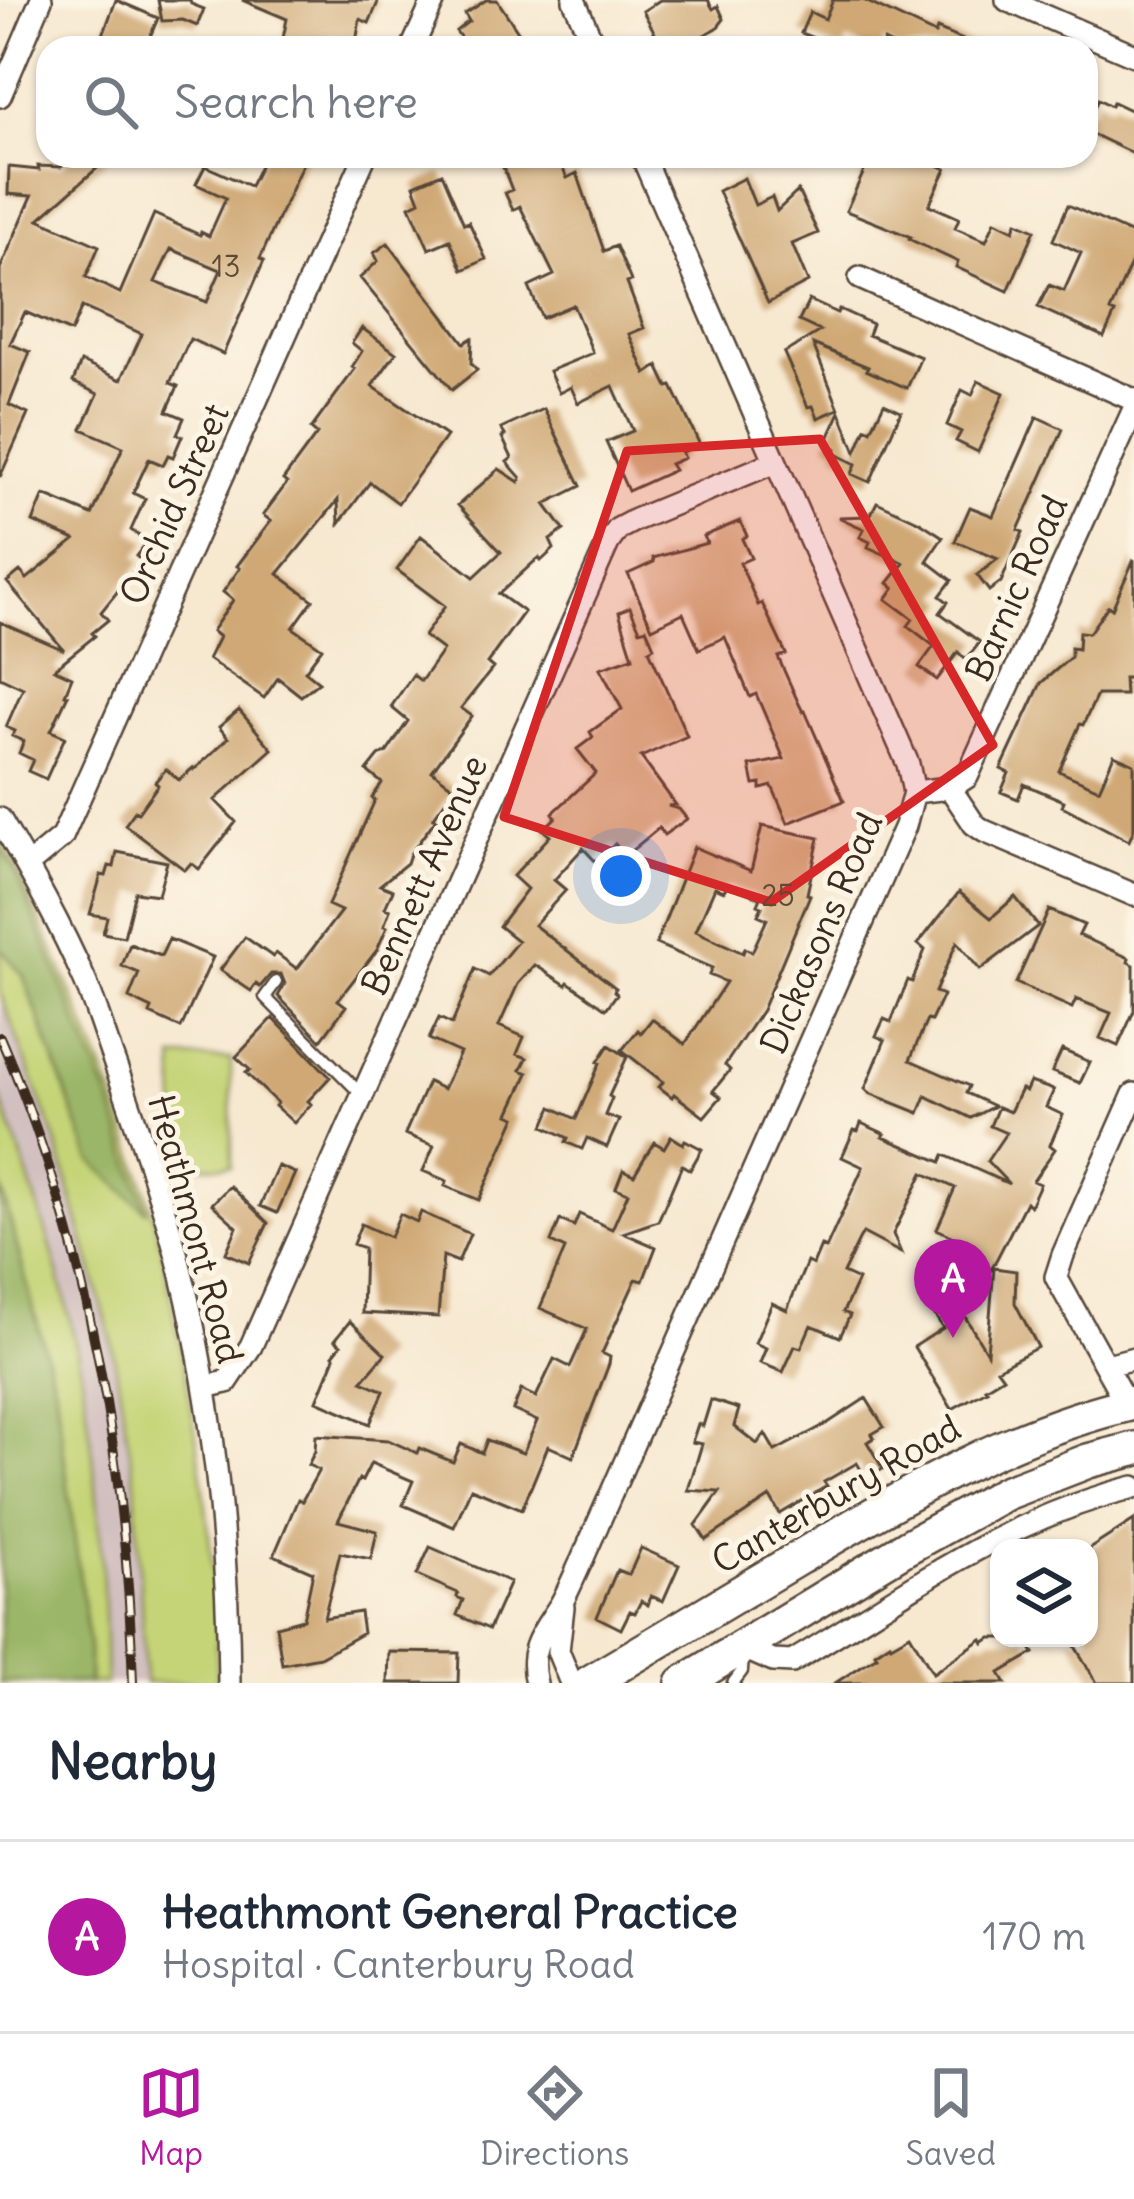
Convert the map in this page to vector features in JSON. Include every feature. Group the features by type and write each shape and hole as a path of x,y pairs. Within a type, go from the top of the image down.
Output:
{"main road":[{"name":"Canterbury Road","path":"589,1683 961,1464 1029,1436 1131,1404"},
{"path":"683,1683 1005,1492 1134,1449"}],"street":[{"path":"0,96 41,0"},
{"path":"418,36 434,0"},
{"path":"590,36 577,7 600,0"},
{"path":"1007,0 1090,36"},
{"path":"1098,39 1134,55"},
{"name":"Orchid Street","path":"27,866 62,837 360,168"},
{"name":"Dickasons Road","path":"532,1657 563,1600 904,826 914,792 908,764 647,168"},
{"path":"860,278 1134,404"},
{"name":"Barnic Road","path":"950,788 967,777 1134,404"},
{"name":"Bennett Avenue","path":"205,1388 227,1382 250,1346 608,543 618,529 634,520 776,462"},
{"path":"914,792 950,788 984,831 1134,895"},
{"name":"Heathmont Road","path":"0,819 85,980 149,1161 182,1275 205,1388 222,1526 229,1683"},
{"path":"1131,1404 1056,1277 1134,1094"},
{"path":"1107,1365 1134,1358"},
{"path":"741,1647 773,1661 793,1662 1007,1531 1134,1487"},
{"name":"Dickasons Road","path":"557,1651 563,1600"},
{"path":"536,1683 532,1657 557,1651 571,1683"}],"lane":[{"path":"276,982 265,998 362,1096"},
{"path":"734,1683 744,1662 741,1647"}],"highlighted area":[{"path":"820,439 993,745 771,902 504,817 627,451"}],"shaded area":[{"path":"0,993 57,1144 111,1337 135,1482 145,1683 106,1683 105,1596 88,1412 66,1305 0,1096"}],"green space":[{"path":"0,839 16,864 86,1028 153,1216 203,1484 215,1603 217,1683 145,1683 135,1482 111,1337 57,1144 0,993 0,948 23,975 91,1160 146,1209"},
{"path":"0,848 13,867 112,1106 147,1212 91,1160 23,975 0,948"},
{"path":"174,1058 231,1059 232,1166 178,1166"},
{"path":"0,1096 53,1254 82,1376 99,1516 106,1683 89,1683 89,1649 56,1393 0,1183"},
{"path":"0,1183 56,1393 89,1649 89,1683 0,1683"}],"building":[{"path":"116,0 158,18 150,36 102,36"},
{"path":"158,0 190,0 204,9 197,26 183,20 162,21"},
{"path":"242,0 379,0 369,23 360,19 357,36 283,36 287,19"},
{"path":"486,0 497,0 521,36 460,36 456,31 469,21 465,14"},
{"path":"660,0 708,0 713,9 718,6 724,19 702,36 657,36 643,11"},
{"path":"833,0 863,0 935,34 937,29 954,36 801,33 810,12 825,19"},
{"path":"1098,99 1134,112 1134,154 1098,137"},
{"path":"9,167 97,168 39,219 99,246 86,277 120,293 154,214 209,236 226,198 196,184 204,168 250,186 259,168 301,168 223,354 190,339 170,383 178,386 167,411 184,418 177,434 182,436 173,457 168,455 163,465 149,459 133,493 145,499 131,530 147,542 136,556 142,561 101,612 108,620 92,633 95,636 54,669 72,677 51,731 65,737 46,779 28,771 33,760 19,753 24,741 6,727 23,688 0,677 0,622 64,650 7,582 20,571 27,579 75,540 33,522 44,495 92,515 123,447 82,429 98,394 73,382 81,362 121,380 142,334 82,307 71,332 25,312 10,344 30,352 9,405 28,414 0,477 0,269 32,196 8,194","holes":["171,249 221,270 207,302 155,282"]},
{"path":"503,168 562,168 567,178 577,173 604,251 616,246 631,281 627,283 644,328 629,334 646,374 658,366 700,445 681,452 684,458 670,464 674,470 628,491 606,442 633,431 613,386 578,403 571,387 559,393 549,371 593,353 573,305 542,318 529,287 554,275 520,206 513,210 505,193 512,190"},
{"path":"866,168 944,168 929,205 959,218 955,228 986,241 995,221 1014,230 1017,222 1035,230 1008,291 956,267 958,262 911,237 846,211"},
{"path":"442,173 464,224 469,222 486,259 463,270 450,240 429,249 410,206 420,201 414,185"},
{"path":"744,178 755,205 772,197 777,211 798,191 818,233 792,244 808,282 768,303 718,191"},
{"path":"1068,205 1134,235 1134,257 1104,337 1038,307 1049,285 1064,291 1081,253 1053,240"},
{"path":"388,243 464,343 472,338 471,363 477,370 452,390 360,278 378,261 374,253"},
{"path":"809,300 872,324 868,335 921,357 907,388 813,344 839,409 818,418 813,406 808,407 784,353 820,331 799,321"},
{"path":"362,328 396,353 372,386 446,436 398,503 370,482 339,524 338,500 278,574 313,600 293,628 322,648 305,671 319,682 301,696 278,678 264,698 208,659 219,637 212,631 233,600 223,592 271,521 263,515 317,434 311,429 355,369 362,351 352,343"},
{"path":"978,381 1004,393 978,452 956,441 961,432 947,425 962,390 972,395"},
{"path":"884,403 901,411 870,482 852,474 856,464 834,453 836,449 826,443 840,412 856,452"},
{"path":"544,409 581,486 545,504 564,530 550,540 554,549 499,594 524,612 487,663 493,668 461,708 472,716 432,771 455,788 407,863 380,885 393,890 385,908 390,910 387,927 377,950 338,1000 346,1006 321,1040 278,996 285,984 281,974 271,974 251,991 220,970 245,937 297,969 341,911 328,905 382,783 367,771 408,721 391,707 413,675 421,681 443,650 424,636 445,606 397,570 421,536 474,577 501,552 458,505 499,469 519,482 521,478 507,462 512,458 501,429"},
{"path":"1037,417 1063,429 1018,530 1023,532 1001,582 989,591 977,575 998,559 955,541 970,507 993,516"},
{"path":"877,502 943,537 927,561 952,580 940,596 948,602 940,613 980,642 966,660 958,652 937,680 919,667 934,646 908,626 913,619 886,599 894,588 888,583 904,563 868,547 870,542 860,537 864,529 838,517 870,516"},
{"path":"740,521 751,558 740,563 786,654 778,657 844,801 788,823 772,786 761,789 761,784 754,785 750,766 784,759 756,694 750,697 725,637 699,649 683,613 652,628 628,574 654,562 653,558 707,543 704,536"},
{"path":"1134,559 1134,678 1124,678 1125,695 1097,695 1059,771 1099,789 1114,755 1134,764 1134,829 1129,841 1062,806 1064,801 1024,784 1018,799 1001,792 1009,773 1001,769 1041,683 1071,657 1071,648 1078,649 1079,632 1089,633 1108,606 1112,609"},
{"path":"630,607 640,630 646,628 654,647 649,650 687,736 641,757 676,805 668,806 679,809 687,819 664,835 659,828 625,856 615,844 596,862 583,848 554,880 566,890 534,925 616,988 617,994 606,1009 535,965 518,984 499,1026 524,1037 517,1054 527,1058 521,1070 528,1073 509,1114 516,1117 479,1200 423,1171 434,1146 405,1134 428,1082 443,1089 460,1053 429,1039 439,1018 452,1024 475,969 489,976 518,941 499,926 527,889 513,876 550,836 543,830 556,817 553,813 596,773 577,749 593,737 590,732 622,709 600,668 633,657 619,612"},
{"path":"239,710 272,749 215,800 236,822 199,869 191,863 185,870 125,825 166,769 179,780 228,738 219,727"},
{"path":"762,826 819,838 810,895 762,1010 725,1065 730,1070 713,1091 721,1097 704,1117 659,1087 663,1082 622,1050 652,1019 685,1044 726,982 709,975 712,968 656,944 694,847 751,871","holes":["727,885 761,898 758,915 767,919 752,952 745,948 743,953 696,931 715,887 724,891"]},
{"path":"117,852 167,862 158,895 135,892 124,937 103,933 107,917 90,914 101,875 114,867"},
{"path":"959,892 991,918 1015,897 1038,926 980,970 957,942 935,992 943,995 910,1060 969,1086 966,1093 994,1106 971,1118 926,1096 919,1113 865,1089 885,1040 876,1036 884,1019 891,1022 925,950 918,944"},
{"path":"1049,910 1084,925 1079,935 1129,958 1134,965 1134,1011 1118,1046 1100,1038 1111,1013 1076,999 1072,1008 1016,983"},
{"path":"169,939 213,957 181,1028 129,998 139,973 122,966 130,944 161,956"},
{"path":"273,1018 330,1077 294,1123 236,1057"},
{"path":"609,1045 627,1057 605,1115 619,1120 607,1147 587,1138 582,1149 544,1126 552,1107 576,1119"},
{"path":"1062,1050 1090,1062 1080,1083 1052,1072"},
{"path":"1030,1082 1054,1090 1046,1107 1063,1115 1050,1145 1055,1149 1033,1181 1040,1184 1030,1206 1026,1202 991,1270 958,1254 963,1242 937,1229 955,1188 923,1173 893,1234 901,1253 863,1233 859,1240 843,1273 858,1280 843,1312 850,1315 840,1337 811,1325 783,1372 760,1363 766,1348 755,1343 772,1303 787,1310 807,1262 813,1265 821,1246 826,1248 863,1167 842,1157 854,1130 861,1123 941,1162 944,1155 1009,1184 987,1161 1006,1133 990,1126 998,1107 1010,1112 1021,1089 1026,1091"},
{"path":"671,1136 702,1149 690,1170 682,1165 658,1221 623,1233 656,1247 643,1281 636,1279 602,1353 610,1357 609,1364 573,1457 548,1446 522,1509 471,1488 454,1527 403,1505 413,1481 371,1463 338,1521 377,1531 371,1559 340,1553 324,1618 360,1612 363,1633 320,1657 282,1664 276,1626 303,1619 313,1572 274,1555 298,1499 302,1501 319,1470 308,1465 316,1435 388,1440 453,1462 461,1444 482,1453 487,1440 523,1453 537,1421 513,1410 521,1390 536,1397 554,1359 570,1367 587,1329 540,1308 565,1249 551,1242 560,1220 574,1226 579,1214 612,1229 628,1193 616,1188 623,1170 634,1175 654,1142 664,1148"},
{"path":"278,1166 295,1173 277,1213 260,1206"},
{"path":"230,1186 268,1223 249,1263 226,1253 237,1227 212,1204"},
{"path":"421,1212 470,1234 458,1262 443,1256 438,1317 362,1313 364,1248 353,1244 361,1224 390,1237 400,1214 417,1222"},
{"path":"994,1268 1016,1271 1015,1303 1038,1347 997,1369 1003,1377 952,1409 914,1347 943,1328 922,1295 944,1282 987,1353"},
{"path":"350,1321 385,1354 362,1381 384,1391 370,1424 317,1401 341,1345 335,1340"},
{"path":"866,1398 884,1427 867,1442 883,1469 866,1478 857,1463 780,1514 770,1497 706,1540 696,1525 720,1492 688,1490 702,1444 692,1442 711,1400 739,1409 734,1426 757,1444 765,1434 775,1451"},
{"path":"1134,1520 1134,1683 1097,1683 1075,1647 1098,1647 1098,1543"},
{"path":"430,1547 510,1582 489,1629 457,1615 463,1600 458,1593 417,1575"},
{"path":"641,1548 679,1565 663,1601 651,1596 648,1605 641,1601 621,1629 597,1617 617,1570 629,1575"},
{"path":"910,1634 933,1673 982,1639 984,1643 990,1639 990,1647 1030,1647 1034,1653 1000,1673 1006,1683 835,1683"},
{"path":"389,1652 459,1653 458,1683 388,1683"}],"railway":[{"path":"0,1037 57,1193 97,1354 122,1517 133,1683"}],"place":[{"name":"Heathmont General Practice","path":"953,1338"}]}
